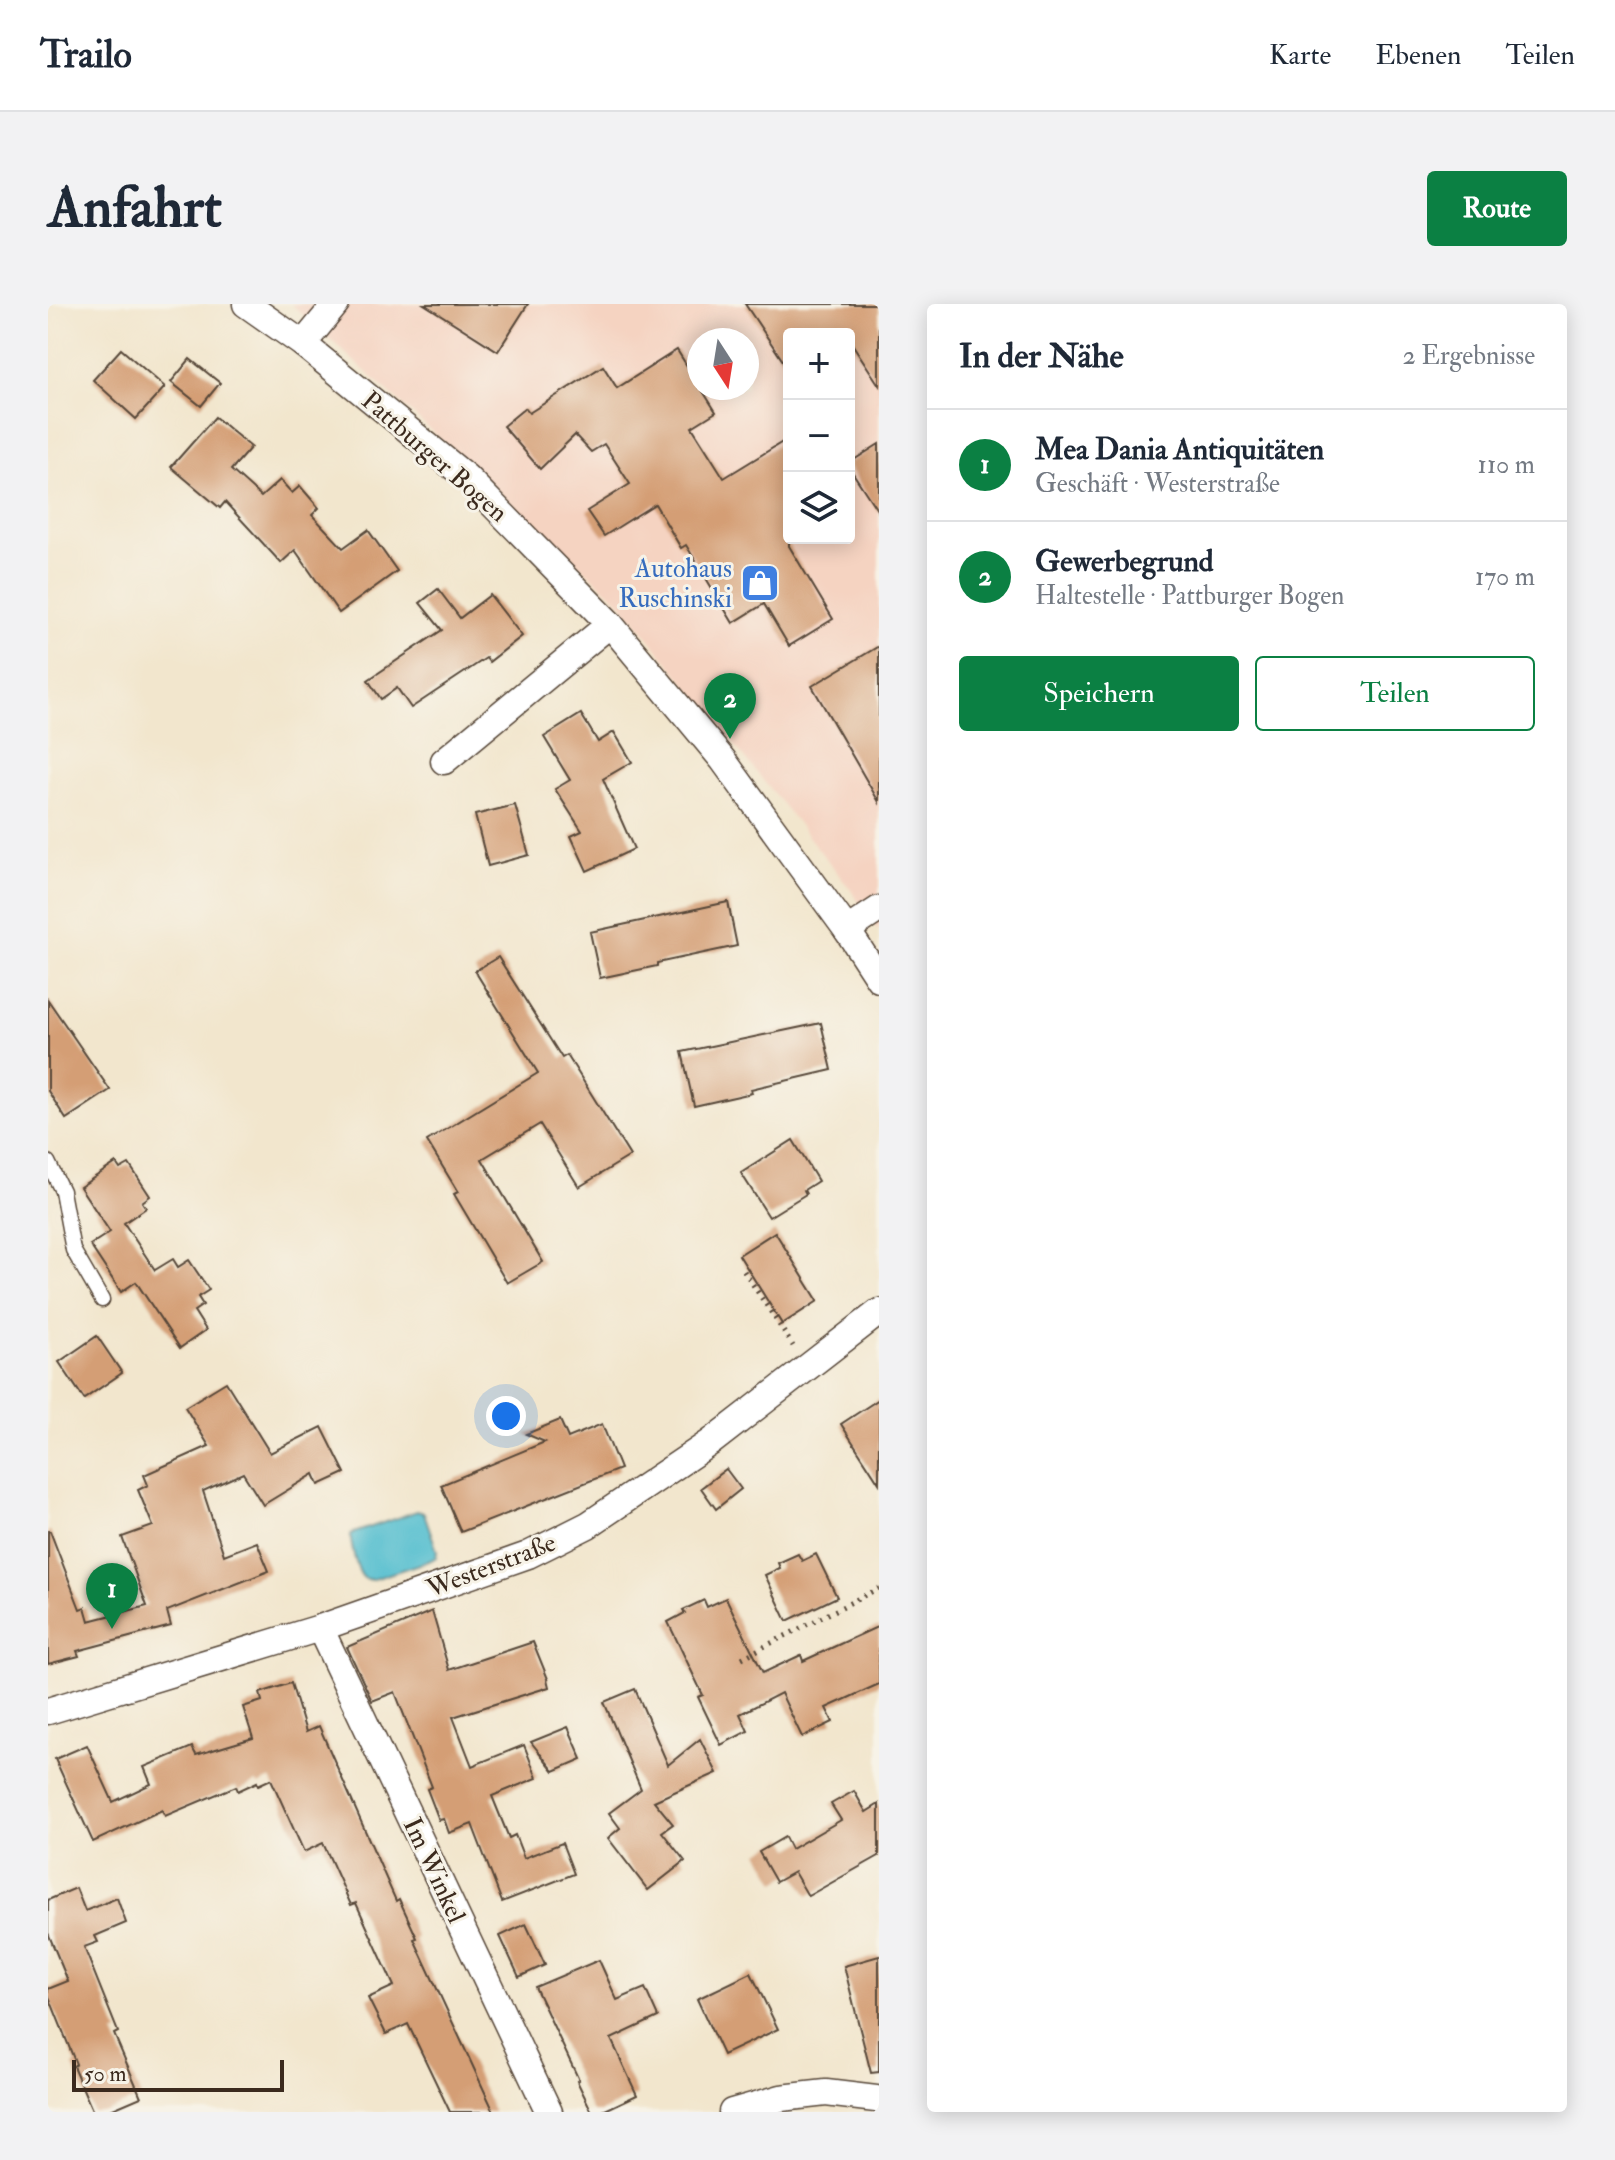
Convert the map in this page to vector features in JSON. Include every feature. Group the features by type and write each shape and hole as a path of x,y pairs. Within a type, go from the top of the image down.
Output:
{"street":[{"name":"Pattburger Bogen","path":"246,304 303,344 466,477 610,624 723,760 879,979"},
{"path":"303,344 336,304"},
{"path":"444,761 610,624"},
{"path":"847,930 879,909"},
{"name":"Westerstraße","path":"48,1711 320,1628 528,1555 588,1525 711,1442 879,1312"},
{"name":"Im Winkel","path":"320,1628 549,2112"},
{"path":"732,2112 781,2098 826,2093 876,2099"}],"lane":[{"path":"48,1162 62,1191 73,1250 102,1300"}],"path":[{"path":"744,1271 806,1367"},
{"path":"742,1658 879,1588"}],"shaded area":[{"path":"291,304 879,304 879,931 848,886 619,601"}],"water":[{"path":"417,1511 424,1513 437,1551 436,1557 371,1580 364,1578 354,1557 351,1534"}],"building":[{"path":"424,304 528,304 498,351"},
{"path":"745,304 879,304 879,385 855,348 855,328 783,328 783,361"},
{"path":"121,349 165,387 136,419 93,380"},
{"path":"677,350 687,366 687,400 708,400 716,412 692,427 724,478 783,442 783,544 789,544 833,619 789,646 764,604 733,623 686,545 681,548 655,504 604,536 587,511 630,484 604,444 591,452 575,435 540,469 503,426 525,408 529,413 603,366 617,388"},
{"path":"190,359 220,383 201,406 171,382"},
{"path":"215,417 251,447 231,470 261,497 280,480 292,493 300,486 319,508 312,515 343,548 368,530 397,571 339,613 295,550 281,563 225,502 220,508 171,467"},
{"path":"879,444 879,513 855,476 855,459"},
{"path":"438,589 460,618 490,595 522,636 489,662 486,658 411,708 397,688 381,699 368,680 442,630 420,603"},
{"path":"879,646 879,802 812,686"},
{"path":"581,714 598,742 614,732 632,762 603,779 634,849 587,871 571,836 582,831 555,789 570,780 544,737"},
{"path":"515,805 529,855 488,866 475,815"},
{"path":"728,902 737,946 600,978 590,932"},
{"path":"498,957 562,1058 567,1055 630,1156 579,1187 540,1124 482,1159 543,1262 507,1283 454,1194 458,1192 427,1141 538,1073 475,971"},
{"path":"48,1000 110,1090 66,1119 48,1091"},
{"path":"821,1023 832,1070 694,1106 682,1052"},
{"path":"793,1140 818,1181 804,1190 806,1194 769,1217 741,1173"},
{"path":"116,1163 120,1169 129,1164 150,1196 142,1202 146,1208 124,1223 155,1270 173,1259 178,1267 189,1260 209,1290 198,1297 203,1305 194,1311 206,1330 180,1348 136,1282 121,1292 90,1245 110,1232 80,1187"},
{"path":"775,1232 818,1301 782,1324 739,1255"},
{"path":"97,1336 122,1373 84,1399 59,1362"},
{"path":"226,1382 270,1453 322,1427 345,1473 319,1485 314,1474 263,1505 243,1473 203,1491 224,1555 257,1542 269,1571 167,1611 171,1626 77,1651 79,1656 48,1664 48,1531 80,1609 85,1607 89,1621 147,1606 122,1537 153,1526 138,1490 148,1485 144,1475 209,1446 185,1407"},
{"path":"879,1399 879,1483 841,1424"},
{"path":"560,1420 568,1438 602,1424 620,1469 461,1532 441,1485 545,1442 526,1434"},
{"path":"726,1469 741,1489 716,1509 701,1488"},
{"path":"798,1554 802,1561 816,1554 837,1597 787,1621 765,1575 780,1568 778,1563"},
{"path":"726,1598 763,1673 801,1655 803,1661 879,1626 879,1684 826,1708 833,1722 802,1737 781,1693 740,1714 748,1731 721,1745 698,1697 703,1695 668,1622 685,1613 683,1610 704,1600 707,1607"},
{"path":"432,1611 449,1670 533,1642 548,1679 549,1687 453,1717 472,1766 524,1745 537,1778 492,1796 509,1838 515,1835 524,1858 562,1843 574,1874 502,1902 472,1824 449,1833 444,1819 439,1820 427,1789 432,1787 395,1692 372,1701 347,1647"},
{"path":"291,1683 306,1732 319,1726 494,2112 450,2112 408,2024 386,2034 368,1998 394,1986 356,1903 351,1905 323,1843 304,1852 271,1779 238,1791 236,1786 165,1816 162,1810 93,1842 55,1759 87,1745 113,1802 151,1784 144,1767 192,1747 196,1755 253,1738 243,1707 262,1701 260,1693"},
{"path":"635,1689 668,1765 700,1739 717,1773 654,1801 673,1824 662,1832 685,1861 648,1890 608,1838 620,1828 609,1813 641,1789 604,1702"},
{"path":"568,1727 582,1759 554,1771 531,1742"},
{"path":"854,1791 866,1812 879,1804 879,1856 808,1896 794,1872 776,1882 759,1852 785,1837 791,1849 841,1820 831,1804"},
{"path":"76,1888 85,1911 117,1898 126,1923 95,1936 98,1942 84,1947 118,2032 114,2034 141,2097 106,2112 93,2112 48,1994 48,1989 68,1981 48,1933 48,1900"},
{"path":"526,1924 545,1965 519,1977 500,1936"},
{"path":"879,1956 879,2072 871,2073 844,1966"},
{"path":"599,1960 617,2000 645,1988 658,2017 611,2039 637,2095 601,2112 592,2112 535,1987"},
{"path":"751,1973 778,2029 723,2055 697,1999"}],"place":[{"name":"Autohaus Ruschinski","path":"760,583"},
{"name":"Gewerbegrund","path":"730,739"},
{"name":"Mea Dania Antiquitäten","path":"112,1629"}]}
